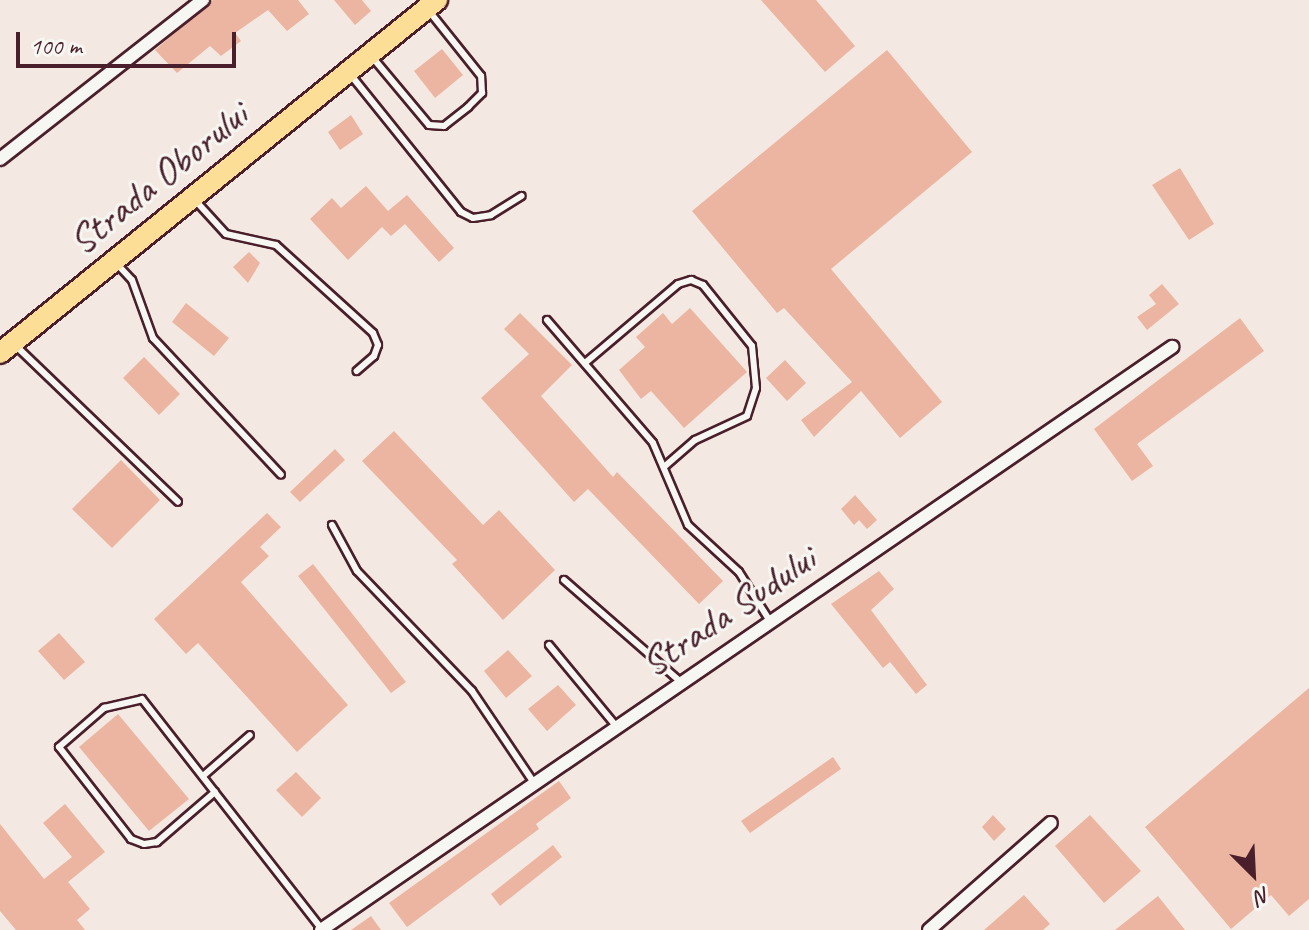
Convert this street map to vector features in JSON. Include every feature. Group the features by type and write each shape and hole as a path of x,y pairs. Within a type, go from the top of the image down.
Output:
{"main road":[{"name":"Strada Oborului","path":"6,348 432,4"}],"street":[{"path":"0,159 203,0"},
{"name":"Strada Sudului","path":"322,930 1172,347"},
{"path":"929,930 1051,823"}],"lane":[{"path":"369,54 429,125 444,126 468,107 482,93 481,76 432,4"},
{"path":"347,72 461,212 473,218 491,215 521,196"},
{"path":"191,196 226,234 276,245 373,333 378,345 374,356 357,371"},
{"path":"113,260 132,280 153,338 281,475"},
{"path":"585,363 678,284 691,280 703,285 752,346 756,388 747,416 695,440 665,466"},
{"path":"547,320 653,443 688,525 739,572 770,621"},
{"path":"6,348 178,502"},
{"path":"332,525 357,571 472,691 534,783"},
{"path":"564,580 681,682"},
{"path":"549,645 616,726"},
{"path":"215,792 157,842 144,844 131,839 59,747 104,708 142,699 203,776 322,930"},
{"path":"203,776 250,735"}],"building":[{"path":"213,0 298,0 309,14 287,31 268,10 235,33 241,41 221,56 210,46 177,73 155,50"},
{"path":"334,0 362,0 371,11 355,25"},
{"path":"761,0 816,0 855,46 825,72"},
{"path":"442,49 463,75 435,98 414,71"},
{"path":"887,50 972,152 831,269 942,402 900,438 861,391 814,437 801,420 852,382 784,308 777,313 692,211"},
{"path":"351,115 363,134 340,150 328,132"},
{"path":"1180,168 1214,224 1189,240 1152,185"},
{"path":"366,186 388,211 407,195 454,248 439,262 405,224 391,236 382,227 348,260 310,219 332,198 341,208"},
{"path":"249,252 260,263 248,283 233,267"},
{"path":"1162,284 1179,304 1147,330 1137,317 1156,304 1149,295"},
{"path":"186,303 229,338 214,356 172,322"},
{"path":"690,308 747,372 684,428 651,391 641,399 619,370 645,347 636,337 663,313 672,324"},
{"path":"520,313 572,365 541,396 613,477 617,472 723,581 699,604 588,489 574,502 481,398 529,354 504,329"},
{"path":"1240,318 1264,351 1137,444 1153,466 1132,481 1094,429"},
{"path":"144,357 180,394 159,415 123,378"},
{"path":"785,360 806,383 787,401 766,378"},
{"path":"394,431 483,525 499,510 555,570 503,620 452,564 457,560 362,461"},
{"path":"335,449 345,460 300,502 290,492"},
{"path":"121,460 160,500 112,548 72,509"},
{"path":"855,495 877,520 867,529 859,520 854,525 841,509"},
{"path":"267,513 281,527 260,547 269,556 241,582 348,705 297,752 198,643 186,654 154,619"},
{"path":"313,564 406,682 391,693 298,576"},
{"path":"879,571 894,589 871,610 927,685 916,694 890,662 883,668 831,604"},
{"path":"59,633 85,662 64,680 38,651"},
{"path":"508,650 532,676 506,698 484,671"},
{"path":"558,685 576,705 547,731 528,709"},
{"path":"1309,688 1309,899 1289,916 1271,895 1231,929 1145,827"},
{"path":"118,714 189,799 149,831 79,747"},
{"path":"833,757 841,769 750,833 741,821"},
{"path":"296,772 321,798 302,817 276,790"},
{"path":"559,781 571,798 536,824 539,829 407,927 389,903"},
{"path":"65,804 105,852 68,882 90,909 77,920 85,930 16,930 0,911 0,824 44,879 72,857 43,823"},
{"path":"993,815 1006,829 994,841 982,827"},
{"path":"1090,815 1141,871 1104,903 1055,846"},
{"path":"553,845 562,857 500,906 491,894"},
{"path":"1024,895 1050,924 1043,930 984,930"},
{"path":"1158,896 1185,930 1115,930"},
{"path":"371,916 381,930 351,930"}]}
